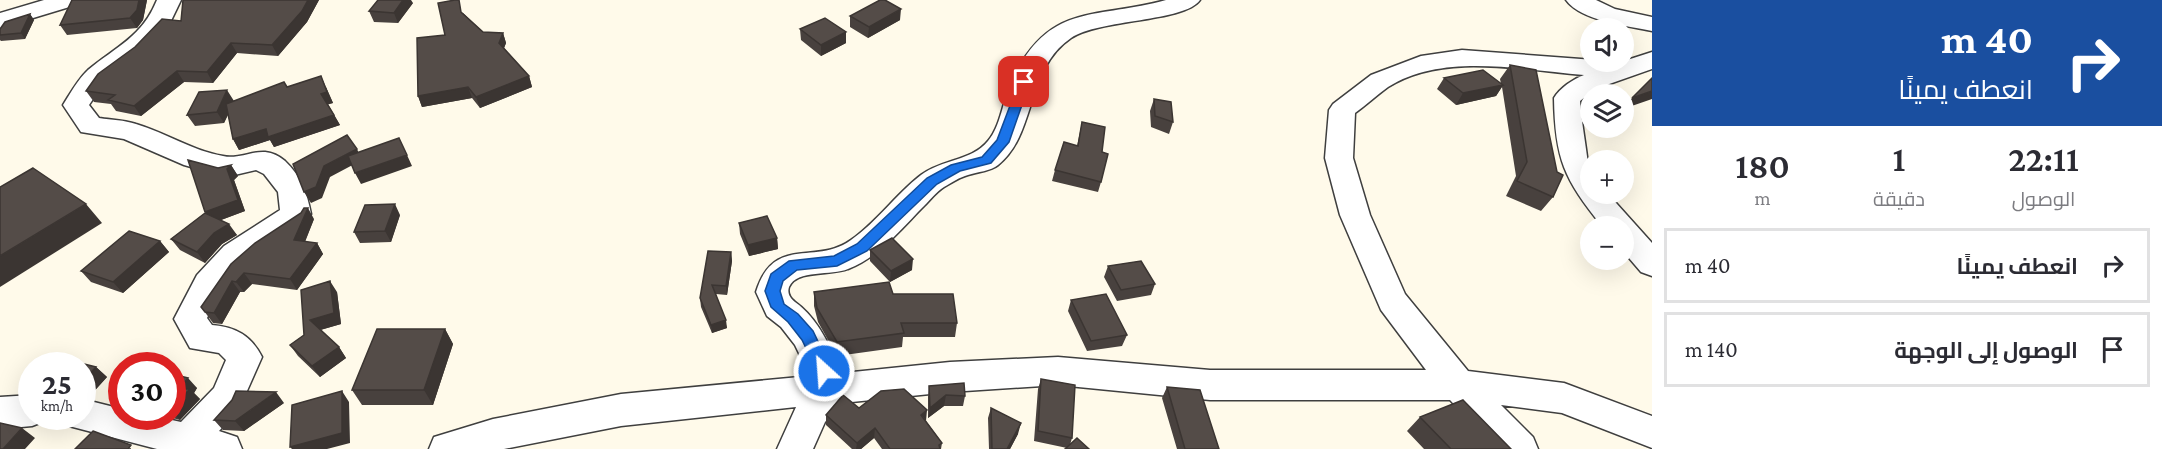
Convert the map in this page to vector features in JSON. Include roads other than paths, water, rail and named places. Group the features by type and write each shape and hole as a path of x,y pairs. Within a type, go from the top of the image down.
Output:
{"street":[{"path":"1,22 68,0"},
{"path":"169,0 160,21 131,51 95,77 76,105 91,126 129,131 194,158 226,167 259,160 274,166 292,190 296,214 235,254 208,284 190,319 202,338 228,340 245,357 227,398 189,439"},
{"path":"833,388 807,336 793,318 778,307 772,291 776,278 794,265 837,261 862,248 932,181 956,168 987,160 1003,142 1024,82 1044,47 1063,32 1082,23 1168,7 1188,0"},
{"path":"1578,0 1608,15 1652,24"},
{"path":"1521,449 1458,385 1392,300 1355,215 1339,158 1342,110 1380,81 1421,64 1462,58 1580,67"},
{"path":"1634,66 1652,60"},
{"path":"1580,173 1568,138 1567,98 1586,83 1616,72"},
{"path":"1601,204 1611,216"},
{"path":"1634,244 1652,264"},
{"path":"447,449 493,435 621,410 950,377 1058,371 1210,385 1458,385 1564,398 1652,432"},
{"path":"795,449 812,412 833,388"},
{"path":"0,413 18,411"},
{"path":"96,418 224,449"}]}
